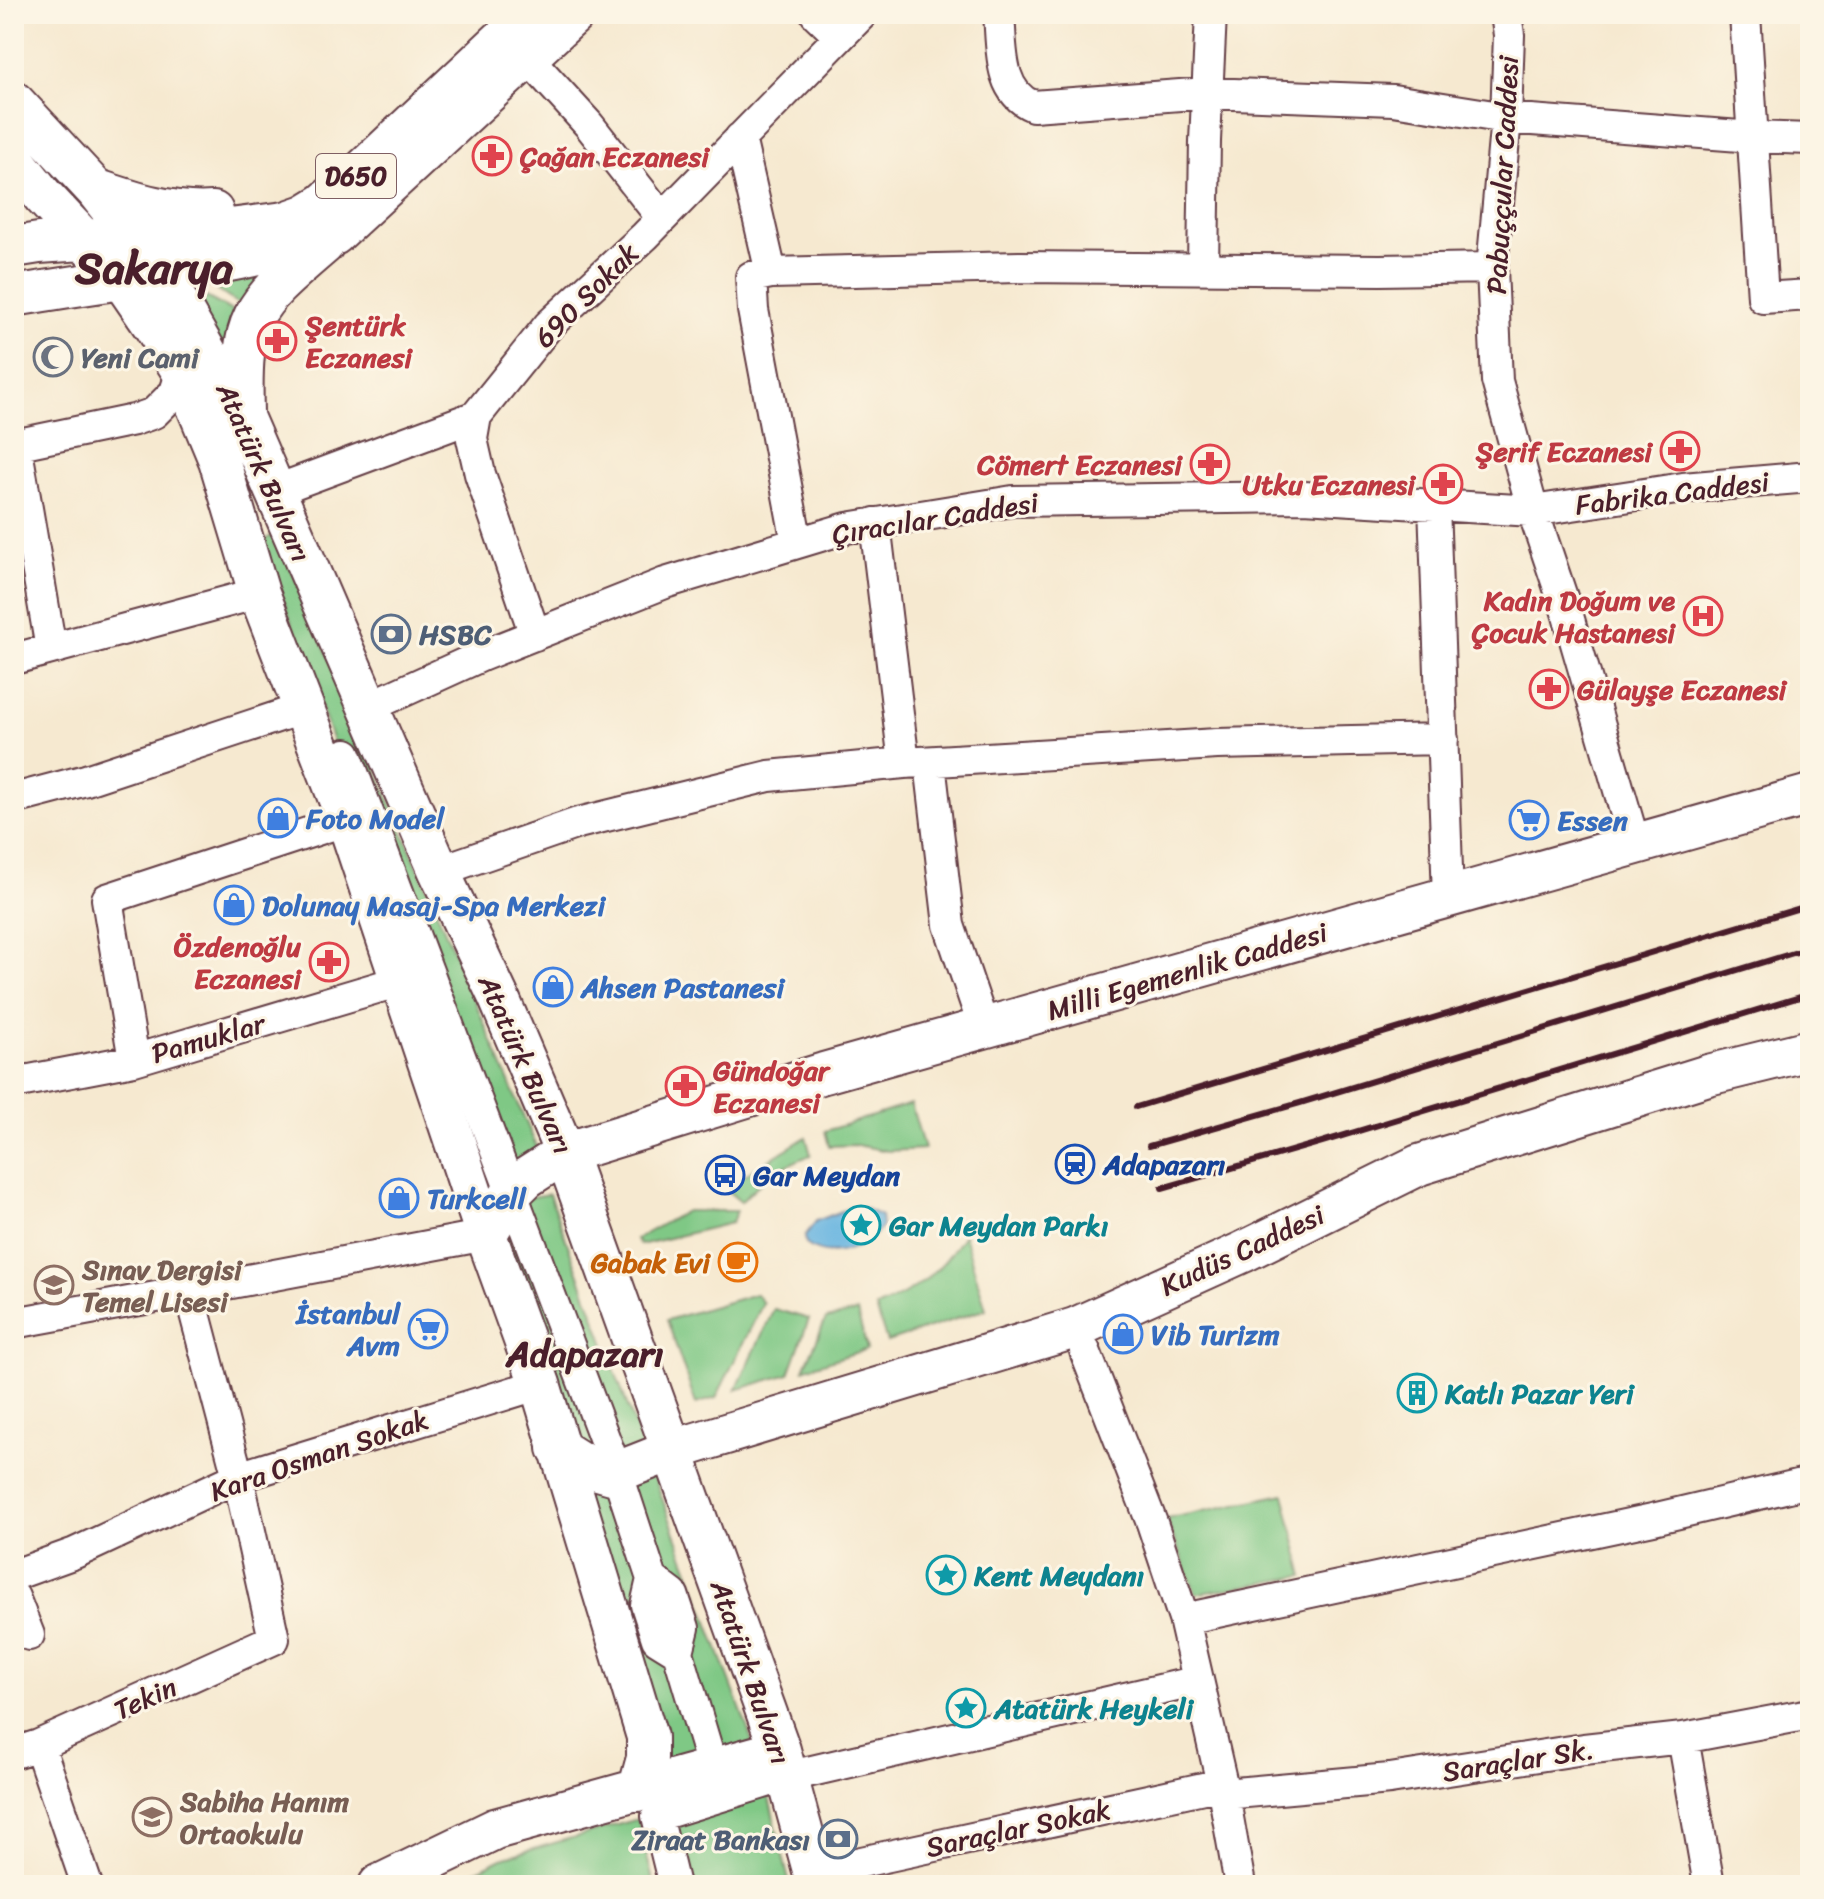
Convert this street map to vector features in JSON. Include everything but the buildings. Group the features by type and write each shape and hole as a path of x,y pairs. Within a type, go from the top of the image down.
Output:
{"main road":[{"name":"D650","path":"134,237 285,222 305,215 362,171 529,14"},
{"path":"243,417 242,374 246,331 251,316 268,292 574,14"},
{"name":"Atatürk Bulvarı","path":"14,102 95,189 161,273 243,417 439,871 565,1153 784,1764 816,1880"},
{"name":"Atatürk Bulvarı","path":"14,160 133,296 182,371 219,460 259,593 304,708 335,758 347,820 486,1235 540,1384 647,1737 647,1788"},
{"path":"95,189 133,202 175,210 218,212 268,204 318,191 362,171"},
{"path":"14,296 75,285 133,296 161,273 289,249 334,235"},
{"path":"14,247 134,237"},
{"name":"Milli Egemenlik Caddesi","path":"512,1192 526,1178 565,1153 811,1076 1810,795"},
{"name":"Kudüs Caddesi","path":"617,1472 673,1450 1075,1328 1243,1252 1419,1165 1708,1075 1810,1050"},
{"path":"486,1235 512,1192"},
{"path":"558,1448 588,1467 612,1474 617,1472"},
{"path":"379,1885 495,1829 713,1769 784,1764"}],"street":[{"path":"816,14 839,36"},
{"name":"690 Sokak","path":"476,416 549,325 662,218 862,14"},
{"path":"999,14 1004,74 1019,100 1033,106 1207,93 1393,100 1506,118 1810,139"},
{"path":"1203,267 1211,14"},
{"name":"Pabuççular Caddesi","path":"1506,14 1509,35 1506,118 1492,268 1497,381 1533,511 1566,609 1635,845"},
{"path":"1745,14 1763,298 1810,295"},
{"path":"528,58 589,125 662,218"},
{"path":"740,138 771,273"},
{"path":"797,543 753,310 751,277 771,273 1019,267 1492,268"},
{"path":"51,649 15,445 154,413 175,392 182,371"},
{"path":"274,491 476,416"},
{"path":"476,416 472,439 480,474 535,635"},
{"name":"Fabrika Caddesi","path":"1533,511 1683,488 1810,477"},
{"name":"Çıracılar Caddesi","path":"335,758 376,723 481,656 665,583 847,528 1013,501 1304,497 1533,511"},
{"path":"1434,504 1448,897"},
{"path":"875,523 949,925 984,1028"},
{"path":"14,659 259,593"},
{"path":"14,799 86,780 304,708"},
{"path":"439,871 578,823 769,776 917,763 1217,744 1443,739"},
{"path":"335,758 512,1192 617,1472 652,1579 673,1595 684,1628 678,1652 713,1769"},
{"path":"134,1060 107,899 347,820"},
{"name":"Pamuklar","path":"14,1083 134,1060 400,981"},
{"path":"14,1323 486,1235"},
{"path":"189,1291 238,1477"},
{"path":"1085,1351 1152,1523 1184,1619 1223,1789 1240,1885"},
{"name":"Kara Osman Sokak","path":"14,1575 75,1553 238,1477 540,1384"},
{"name":"Tekin","path":"27,1749 274,1639 238,1477"},
{"path":"1184,1619 1653,1519 1810,1482"},
{"path":"14,1597 29,1635"},
{"path":"674,1885 657,1816 768,1782 784,1764 1198,1681"},
{"name":"Saraçlar Sk.","path":"1223,1789 1360,1783 1584,1749 1683,1738 1810,1714"},
{"path":"1683,1738 1709,1885"},
{"path":"27,1749 87,1885"},
{"name":"Saraçlar Sokak","path":"816,1880 829,1869 1223,1789"}],"green space":[{"path":"282,265 244,308 217,290 212,283"},
{"path":"206,297 238,314 233,348 222,351 196,304"},
{"path":"276,533 543,1162 488,1186 263,541"},
{"path":"911,1104 924,1149 888,1151 856,1145 829,1146 825,1131"},
{"path":"806,1137 811,1155 773,1174 741,1202 724,1188"},
{"path":"549,1194 753,1743 666,1765 505,1241 527,1198"},
{"path":"686,1211 736,1211 732,1223 640,1245 636,1239"},
{"path":"964,1235 986,1309 887,1342 876,1308 926,1279 946,1260"},
{"path":"756,1294 763,1303 716,1398 696,1404 667,1320"},
{"path":"774,1309 809,1319 789,1374 736,1390"},
{"path":"857,1312 867,1349 804,1369 826,1319"},
{"path":"1284,1494 1304,1576 1196,1594 1166,1519"},
{"path":"762,1769 790,1885 686,1885 664,1798"},
{"path":"638,1819 654,1885 447,1885 502,1858"}],"water":[{"path":"852,1207 864,1208 881,1216 882,1226 876,1234 858,1247 836,1252 826,1252 806,1244 805,1236 816,1221"}],"railway":[{"path":"1136,1107 1810,905"},
{"path":"1149,1146 1810,948"},
{"path":"1162,1188 1810,994"}],"place":[{"name":"Çağan Eczanesi","path":"492,156"},
{"name":"Şentürk Eczanesi","path":"277,341"},
{"name":"Yeni Cami","path":"53,357"},
{"name":"Şerif Eczanesi","path":"1680,451"},
{"name":"Cömert Eczanesi","path":"1210,464"},
{"name":"Utku Eczanesi","path":"1443,484"},
{"name":"Kadın Doğum ve Çocuk Hastanesi","path":"1703,616"},
{"name":"HSBC","path":"391,634"},
{"name":"Gülayşe Eczanesi","path":"1549,689"},
{"name":"Foto Model","path":"278,818"},
{"name":"Essen","path":"1529,820"},
{"name":"Dolunay Masaj-Spa Merkezi","path":"234,905"},
{"name":"Özdenoğlu Eczanesi","path":"329,962"},
{"name":"Ahsen Pastanesi","path":"553,987"},
{"name":"Gündoğar Eczanesi","path":"685,1086"},
{"name":"Adapazarı","path":"1075,1164"},
{"name":"Gar Meydan","path":"725,1175"},
{"name":"Turkcell","path":"399,1198"},
{"name":"Gar Meydan Parkı","path":"861,1225"},
{"name":"Gabak Evi","path":"738,1262"},
{"name":"Sınav Dergisi Temel Lisesi","path":"54,1285"},
{"name":"İstanbul Avm","path":"428,1329"},
{"name":"Vib Turizm","path":"1123,1334"},
{"name":"Katlı Pazar Yeri","path":"1417,1393"},
{"name":"Kent Meydanı","path":"946,1575"},
{"name":"Atatürk Heykeli","path":"966,1708"},
{"name":"Sabiha Hanım Ortaokulu","path":"152,1817"},
{"name":"Ziraat Bankası","path":"838,1839"}],"district":[{"name":"Sakarya","path":"154,268"},
{"name":"Adapazarı","path":"585,1353"}]}
